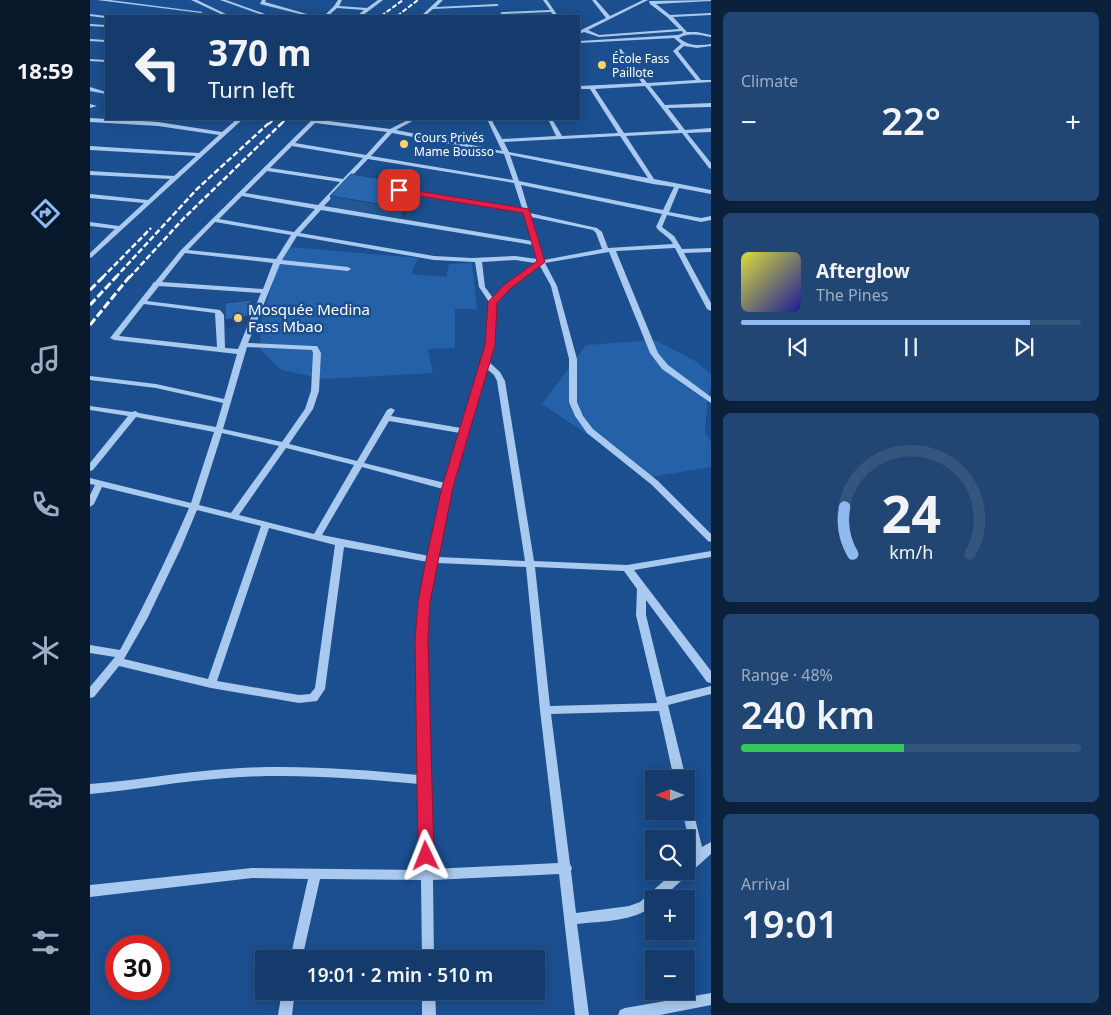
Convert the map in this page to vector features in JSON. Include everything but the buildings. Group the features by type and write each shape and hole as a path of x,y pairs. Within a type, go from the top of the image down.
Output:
{"street":[{"path":"99,0 199,15 209,7"},
{"path":"193,0 226,15"},
{"path":"222,0 266,15"},
{"path":"264,0 262,3 308,15"},
{"path":"327,15 336,7 340,0"},
{"path":"360,15 381,0"},
{"path":"424,15 441,0"},
{"path":"544,0 555,15"},
{"path":"594,0 610,18"},
{"path":"580,32 648,1 711,0"},
{"path":"648,1 670,16 684,32"},
{"path":"432,8 496,2 503,15 552,11"},
{"path":"336,7 367,9"},
{"path":"670,16 711,14"},
{"path":"90,15 105,17"},
{"path":"90,24 105,26"},
{"path":"585,31 599,36 684,32 710,35"},
{"path":"580,42 641,40 678,36 684,32"},
{"path":"678,36 676,40 684,44"},
{"path":"90,40 105,41"},
{"path":"641,40 710,46"},
{"path":"684,44 675,51 700,82"},
{"path":"619,50 711,167"},
{"path":"90,60 105,61"},
{"path":"580,88 711,81"},
{"path":"591,87 653,182"},
{"path":"90,89 105,93"},
{"path":"664,107 711,104"},
{"path":"90,120 158,124 222,134"},
{"path":"90,256 239,120"},
{"path":"234,516 309,409 315,392 316,353 314,348 221,350 114,338 183,250 315,120 392,131 711,192"},
{"path":"90,694 120,657 160,582 194,506 243,349 277,262 296,233 319,207 392,131 412,120"},
{"path":"489,120 506,152 527,213 541,262 554,286 573,359 574,402 579,416 590,431 655,483 711,538"},
{"path":"551,120 560,138"},
{"path":"500,142 711,130"},
{"path":"291,144 517,182 701,220 711,218"},
{"path":"90,148 199,155"},
{"path":"266,169 354,183"},
{"path":"90,173 175,178"},
{"path":"677,186 667,213 659,227 660,230 672,237 711,309"},
{"path":"402,191 527,213 595,229 599,232 609,250 654,353 665,368 711,401"},
{"path":"240,194 536,244"},
{"path":"90,196 148,202"},
{"path":"213,220 434,258 478,260 515,258 541,262 609,250 711,250"},
{"path":"90,224 119,228"},
{"path":"90,243 101,245"},
{"path":"183,250 348,269"},
{"path":"428,950 422,619 432,560 448,487 490,345 492,302 482,287 478,260"},
{"path":"492,302 507,287 541,262"},
{"path":"155,284 265,291"},
{"path":"142,302 218,311 220,315 221,350"},
{"path":"485,363 497,374 501,381 530,565 545,710 566,868 582,1015"},
{"path":"90,378 156,386 228,402"},
{"path":"90,408 136,414 219,430 448,487"},
{"path":"316,538 391,410"},
{"path":"90,468 136,414"},
{"path":"386,418 464,431"},
{"path":"90,481 316,538 432,560 627,568 711,554"},
{"path":"90,504 100,483"},
{"path":"211,684 266,525"},
{"path":"90,649 211,684 299,699 313,698 320,689 340,543"},
{"path":"627,568 711,680"},
{"path":"642,589 641,615 678,770"},
{"path":"545,710 662,705 711,690"},
{"path":"90,790 244,772 343,772 424,780"},
{"path":"690,820 699,858"},
{"path":"695,861 711,847"},
{"path":"90,892 252,872 426,875 566,868"},
{"path":"298,950 315,872"},
{"path":"572,919 629,912 644,906 674,880"},
{"path":"625,1015 711,999"},
{"path":"286,1015 288,1000"},
{"path":"428,1000 429,1015"}],"shaded area":[{"path":"290,247 418,258 411,274 446,277 449,264 472,263 477,309 455,309 455,348 428,349 433,373 325,379 281,370 260,349 262,319 275,273"},
{"path":"655,340 697,362 711,374 711,389 708,395 705,432 711,442 711,467 651,477 542,404 586,345"}],"railway":[{"path":"382,15 403,0"},
{"path":"398,15 418,0"},
{"path":"269,124 273,120"},
{"path":"115,278 197,189 270,122"},
{"path":"129,278 184,218 283,122"},
{"path":"102,278 151,228"},
{"path":"90,305 117,276"},
{"path":"90,325 130,276"},
{"path":"90,290 102,278"}],"place":[{"name":"École Fass Paillote","path":"602,65"},
{"name":"Cours Privés Mame Bousso","path":"404,144"},
{"name":"Mosquée Medina Fass Mbao","path":"238,318"}],"route":[{"path":"399,190 527,211 541,262 507,287 492,302 490,345 448,487 432,560 422,619 426,856"}]}
